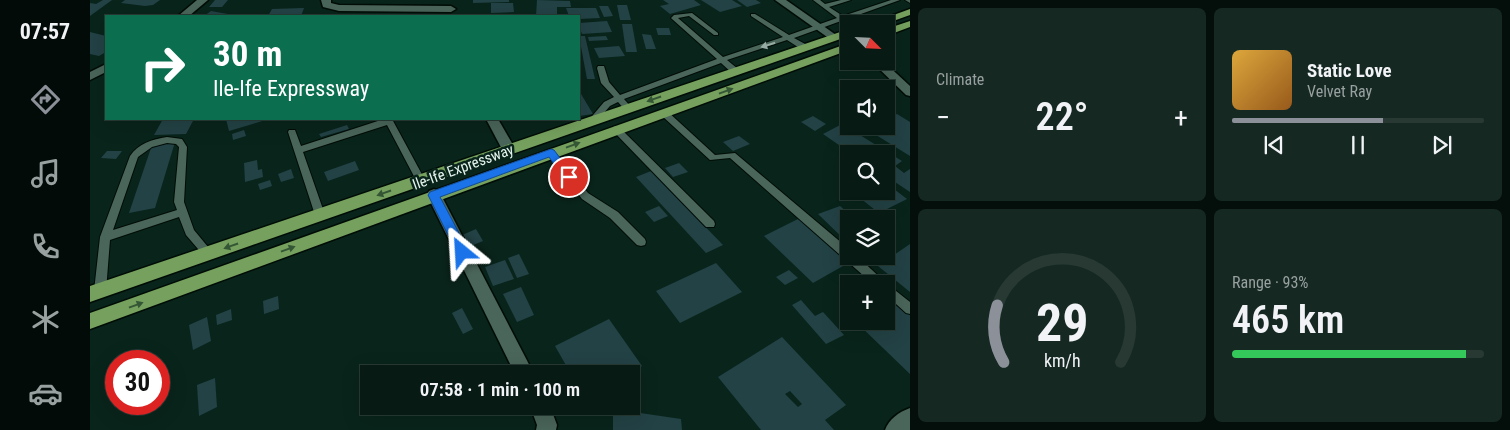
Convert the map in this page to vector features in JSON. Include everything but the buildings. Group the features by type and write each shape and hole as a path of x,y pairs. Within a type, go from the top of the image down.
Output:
{"highway":[{"path":"895,17 910,12"},
{"path":"895,30 910,24"},
{"name":"Ile-Ife Expressway","path":"95,293 592,121 623,103 736,71 840,35"},
{"name":"Ile-Ife Expressway","path":"90,322 434,195 840,49"}],"street":[{"path":"184,15 203,0"},
{"path":"326,0 326,5 339,8 452,8"},
{"path":"780,0 834,37"},
{"path":"90,77 105,68"},
{"path":"886,70 910,92"},
{"path":"493,120 509,150"},
{"path":"434,195 520,365"},
{"path":"543,415 547,425 546,430"},
{"path":"895,430 910,418"}],"lane":[{"path":"816,0 840,17"},
{"path":"825,6 848,0"},
{"path":"861,15 897,0"},
{"path":"716,34 690,14 674,18 675,21 736,71"},
{"path":"753,15 804,47"},
{"path":"601,68 606,83 623,103 722,60 820,27 840,22"},
{"path":"664,113 713,158 732,155 840,248"},
{"path":"299,150 388,120 420,180"},
{"path":"616,129 710,224"},
{"path":"292,132 320,215"},
{"path":"95,293 105,237 134,156 139,150 158,141 179,141 183,147 178,194 182,212 190,232 208,254"},
{"path":"551,153 585,196 614,215 641,242"},
{"path":"105,237 182,212"},
{"path":"859,265 871,275"},
{"path":"895,296 910,309"}],"route":[{"path":"462,252 434,195 551,153 569,177"}]}
